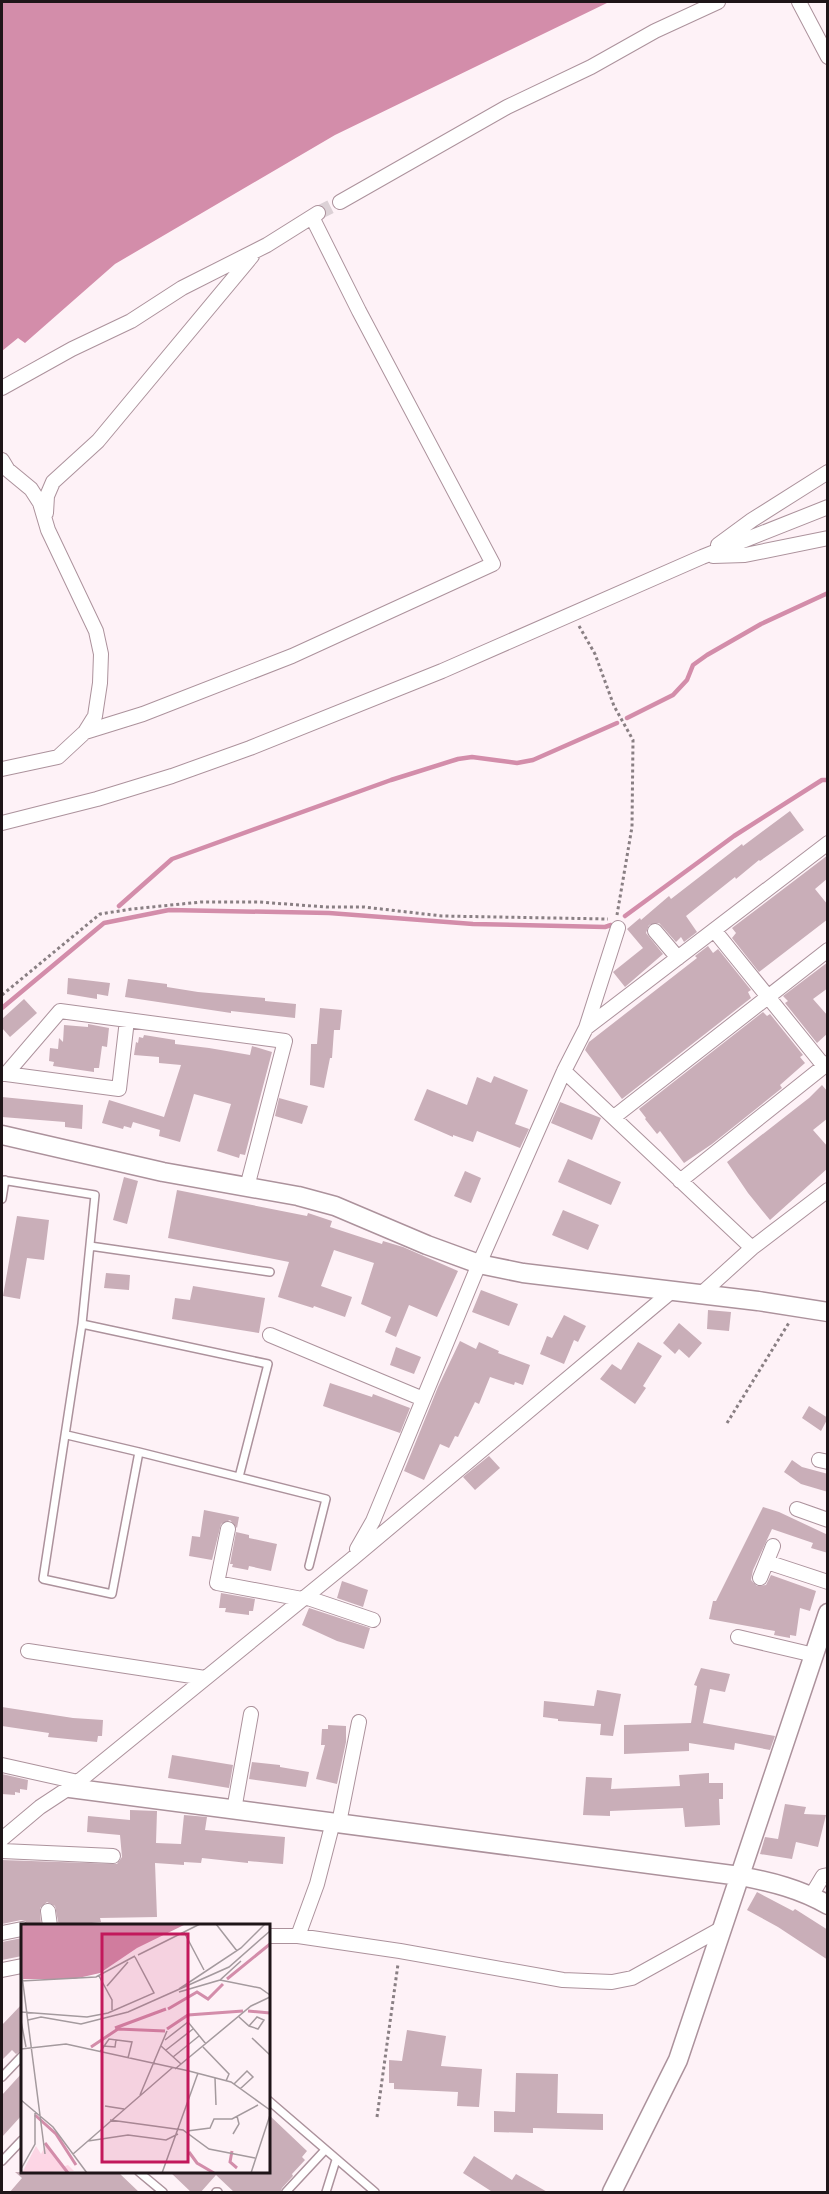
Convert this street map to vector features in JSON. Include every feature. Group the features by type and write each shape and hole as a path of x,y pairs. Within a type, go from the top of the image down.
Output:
{"street":[{"path":"340,202 507,107 591,67 655,31 715,2"},
{"path":"799,2 828,57"},
{"path":"2,388 72,349 131,321 182,288 258,250 315,215 359,311 492,564 292,656 143,714 85,732"},
{"path":"46,522 46,496 53,482 98,441 222,289 258,250"},
{"path":"2,460 8,470 31,489 40,503 46,522 96,631 101,654 100,683 94,716 85,732 58,757 2,769"},
{"path":"702,557 752,520 828,472"},
{"path":"2,823 97,799 172,776 337,715 702,557 828,507"},
{"path":"702,557 746,555 828,538"},
{"path":"586,1028 828,843"},
{"path":"351,1559 373,1521 479,1264 564,1071 586,1028 617,923"},
{"path":"680,1181 826,1065 766,998 714,930"},
{"path":"655,931 678,958"},
{"path":"614,1117 828,950"},
{"path":"4,1074 60,1011 285,1041 247,1186"},
{"path":"4,1074 119,1089 127,1020"},
{"path":"564,1071 752,1248"},
{"path":"2,1136 163,1172 298,1196 335,1206 479,1264 523,1273 828,1312"},
{"path":"700,1295 752,1248 828,1190"},
{"path":"2,1839 40,1807 74,1785 351,1559 672,1291"},
{"path":"270,1335 423,1399"},
{"path":"797,1509 828,1520"},
{"path":"228,1529 217,1583 303,1598 373,1620"},
{"path":"760,1578 773,1546"},
{"path":"766,1562 828,1582"},
{"path":"612,2193 678,2060 828,1613"},
{"path":"738,1637 814,1655"},
{"path":"28,1651 205,1678"},
{"path":"234,1810 251,1714"},
{"path":"298,1936 336,1823 359,1722"},
{"path":"2,1765 74,1785 234,1810 740,1876 778,1883 828,1905"},
{"path":"2,1851 113,1856"},
{"path":"811,1896 823,1876 828,1875"},
{"path":"48,1911 49,1924"},
{"path":"270,1936 298,1936 400,1951 563,1980 612,1982 632,1978 724,1927"},
{"path":"2,1933 21,1929"},
{"path":"2,1970 21,1966"}],"lane":[{"path":"2,1199 3,1180 94,1195 82,1324 67,1436 43,1579 112,1594 139,1452"},
{"path":"90,1246 270,1272"},
{"path":"82,1324 268,1364 239,1477"},
{"path":"67,1436 326,1499 309,1566"},
{"path":"2,2077 21,2057"},
{"path":"270,2102 375,2193"},
{"path":"2,2161 21,2141"},
{"path":"289,2192 325,2150"},
{"path":"326,2193 336,2160"},
{"path":"141,2173 163,2193"}],"path":[{"path":"2,995 100,914 132,909 201,902 259,902 326,907 364,907 442,916 617,923 632,827 633,740 614,706 595,654 573,614"},
{"path":"726,1424 798,1307"},
{"path":"377,2117 400,1951"}],"shaded area":[{"path":"2,2 609,2 335,135 115,264 25,343 18,338 2,351"}],"building":[{"path":"790,811 804,830 759,860 736,879 735,877 686,916 697,932 684,942 681,937 676,942 659,923 649,925 646,933 663,954 625,987 613,972 643,948 627,929 669,896 671,899 742,844 743,846"},
{"path":"828,855 828,878 815,889 828,905 828,919 759,972 732,938 736,933 732,928"},
{"path":"708,946 713,953 718,949 751,990 748,992 751,998 622,1099 585,1050 589,1042 697,958 695,956"},
{"path":"828,962 828,988 813,999 828,1016 828,1033 817,1043 785,1003 788,1001 783,996"},
{"path":"68,978 110,983 108,996 97,994 97,999 67,994"},
{"path":"128,979 167,984 167,987 198,992 265,998 265,1001 296,1004 295,1018 231,1011 231,1013 125,997"},
{"path":"24,999 37,1013 10,1037 2,1028 2,1019"},
{"path":"320,1008 342,1010 340,1030 334,1030 332,1058 330,1058 324,1088 310,1085 311,1044 317,1044"},
{"path":"763,1012 767,1016 770,1014 803,1055 800,1057 805,1063 780,1085 782,1088 712,1144 684,1163 660,1131 657,1134 639,1109"},
{"path":"88,1024 109,1028 107,1047 102,1046 99,1068 94,1068 94,1072 53,1066 54,1062 49,1061 50,1048 58,1049 59,1038 63,1042 64,1025 88,1027"},
{"path":"144,1035 175,1040 175,1044 250,1055 252,1046 272,1052 245,1155 240,1154 239,1158 217,1151 231,1104 194,1094 180,1142 159,1136 160,1130 133,1122 131,1128 124,1126 123,1129 102,1123 109,1100 164,1117 181,1065 159,1063 159,1057 134,1055 136,1042 138,1043 139,1037 143,1038"},
{"path":"494,1076 528,1090 515,1124 529,1129 520,1148 477,1131 473,1142 453,1135 453,1137 414,1120 427,1089 467,1105 477,1077 491,1083"},
{"path":"822,1085 828,1092 828,1118 813,1130 828,1147 828,1168 770,1220 727,1162 809,1098"},
{"path":"2,1097 83,1105 82,1129 65,1127 65,1122 2,1117"},
{"path":"279,1098 308,1106 302,1124 275,1116"},
{"path":"560,1102 601,1118 592,1140 551,1123"},
{"path":"568,1159 621,1182 611,1205 558,1182"},
{"path":"465,1171 481,1178 471,1203 454,1196"},
{"path":"124,1177 138,1181 127,1224 113,1220"},
{"path":"177,1190 307,1216 308,1213 332,1221 330,1227 382,1244 383,1241 403,1247 458,1271 437,1317 409,1305 396,1337 385,1332 391,1317 361,1304 374,1263 334,1250 321,1286 352,1297 345,1317 278,1297 289,1262 168,1238"},
{"path":"563,1210 599,1225 588,1250 552,1235"},
{"path":"17,1216 49,1220 44,1260 27,1258 20,1299 3,1296"},
{"path":"106,1273 130,1275 129,1290 104,1288"},
{"path":"193,1286 265,1298 259,1333 172,1319 175,1298 190,1300"},
{"path":"481,1290 518,1304 509,1326 472,1312"},
{"path":"708,1310 731,1312 729,1331 707,1329"},
{"path":"564,1315 586,1326 578,1342 574,1340 564,1364 540,1354 547,1336 552,1338"},
{"path":"679,1323 702,1343 689,1358 679,1349 675,1354 663,1343"},
{"path":"460,1341 476,1349 479,1342 499,1351 498,1353 530,1365 523,1385 515,1382 514,1385 490,1377 479,1404 475,1402 458,1437 455,1436 449,1448 440,1444 424,1480 404,1471 438,1387"},
{"path":"638,1342 662,1356 643,1386 646,1388 635,1404 600,1379 612,1364 621,1370"},
{"path":"396,1347 421,1357 414,1374 390,1365"},
{"path":"330,1383 372,1397 373,1394 410,1408 400,1433 323,1406"},
{"path":"809,1406 828,1418 821,1431 802,1418"},
{"path":"489,1456 500,1468 475,1490 463,1477"},
{"path":"792,1460 802,1467 828,1474 828,1492 801,1484 784,1472"},
{"path":"763,1507 828,1535 828,1553 811,1548 813,1543 772,1529 753,1570 751,1580 757,1586 766,1585 771,1575 816,1591 810,1611 800,1608 796,1636 790,1635 790,1638 774,1635 775,1631 709,1619 713,1601 716,1601"},
{"path":"204,1510 239,1517 237,1528 230,1520 221,1524 212,1560 189,1556 192,1536 200,1537"},
{"path":"236,1532 249,1535 249,1538 277,1544 271,1571 249,1566 248,1570 232,1567 233,1564 230,1564"},
{"path":"342,1581 368,1590 363,1607 337,1598"},
{"path":"221,1593 255,1599 253,1611 249,1611 249,1615 225,1612 226,1608 219,1608"},
{"path":"309,1608 370,1628 364,1649 337,1641 302,1625"},
{"path":"701,1668 730,1674 725,1692 710,1689 703,1723 775,1736 770,1750 735,1743 734,1750 689,1743 689,1751 624,1754 624,1725 691,1723 697,1686 694,1685"},
{"path":"597,1690 621,1694 613,1736 600,1735 601,1724 558,1721 558,1719 543,1717 544,1701 594,1706"},
{"path":"2,1707 73,1718 103,1720 102,1736 98,1736 97,1742 48,1737 49,1733 2,1726"},
{"path":"328,1725 346,1726 346,1742 337,1784 316,1779 325,1745 321,1745 322,1729 328,1729"},
{"path":"172,1755 233,1765 229,1788 168,1778"},
{"path":"252,1762 280,1765 280,1767 309,1772 306,1787 249,1779"},
{"path":"709,1773 709,1783 723,1783 723,1799 719,1799 720,1825 685,1827 683,1808 610,1811 610,1816 583,1815 586,1777 612,1778 611,1789 680,1786 679,1775"},
{"path":"2,1774 28,1780 27,1790 20,1789 20,1793 15,1792 15,1795 2,1794"},
{"path":"785,1804 806,1807 804,1814 826,1815 818,1847 796,1842 792,1859 760,1854 765,1837 778,1839"},
{"path":"130,1810 157,1811 156,1843 181,1844 184,1815 207,1817 205,1830 285,1837 283,1864 202,1858 201,1863 184,1862 184,1865 155,1863 157,1917 100,1918 101,1922 59,1924 55,1906 47,1902 40,1908 41,1924 28,1924 21,1920 2,1924 2,1860 117,1864 122,1857 120,1835 87,1832 88,1816 130,1820"},
{"path":"757,1892 793,1911 795,1909 828,1930 828,1960 778,1927 747,1910"},
{"path":"21,1938 21,1956 2,1960 2,1942"},
{"path":"21,2005 21,2051 16,2054 12,2050 2,2060 2,2025"},
{"path":"407,2030 446,2036 441,2066 482,2069 479,2107 457,2106 458,2092 394,2089 394,2083 389,2083 389,2060 402,2061"},
{"path":"516,2073 558,2074 557,2113 603,2114 603,2130 533,2128 533,2133 494,2132 494,2111 515,2112"},
{"path":"21,2074 21,2116 2,2137 2,2095"},
{"path":"270,2116 307,2151 302,2157 305,2160 292,2174 293,2176 280,2193 235,2193 216,2175 200,2193 192,2193 171,2173 270,2173"},
{"path":"474,2156 512,2180 516,2174 549,2193 494,2193 463,2173"},
{"path":"15,2172 119,2173 140,2193 9,2193 22,2178"}],"waterway":[{"path":"627,718 673,695 687,680 693,665 707,655 761,624 828,593"},
{"path":"119,906 172,859 391,780 458,759 472,757 517,763 533,760 617,723"},
{"path":"625,916 734,836 822,780 828,780"},
{"path":"2,1008 104,923 169,910 329,913 473,924 605,927 611,925"}],"tunnel":[{"path":"318,213 340,202"}]}
